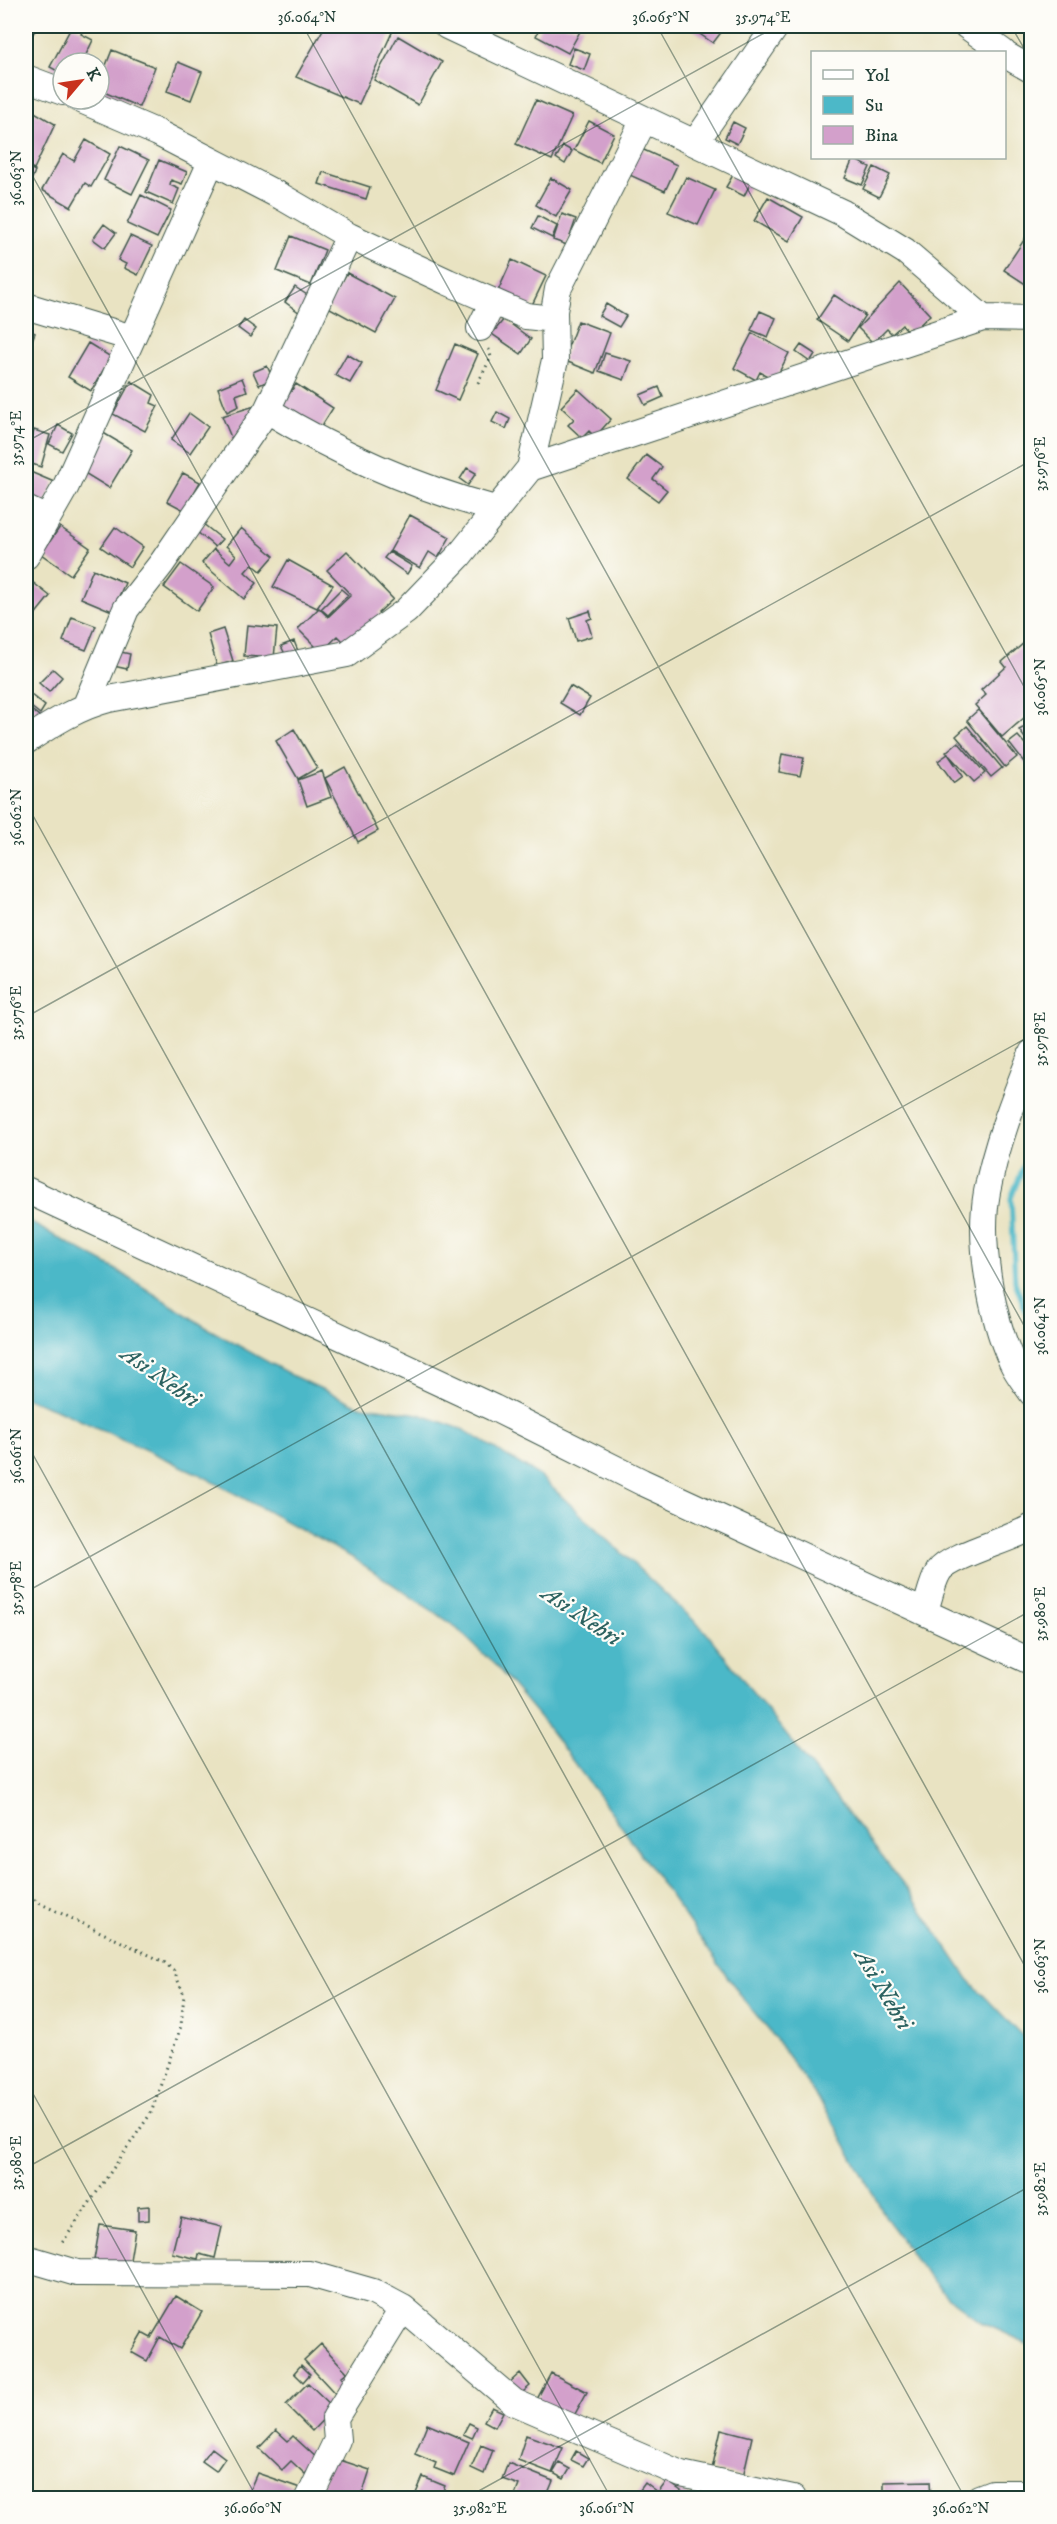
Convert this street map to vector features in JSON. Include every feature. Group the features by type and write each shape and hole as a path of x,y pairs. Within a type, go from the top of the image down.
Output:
{"street":[{"path":"447,26 644,120 796,189 876,231 905,251 983,318"},
{"path":"695,143 776,26"},
{"path":"967,26 1001,51"},
{"path":"1006,54 1032,70"},
{"path":"26,78 51,87"},
{"path":"107,111 158,133 282,197 349,236 526,316 554,319"},
{"path":"26,741 86,705 141,692 347,654 406,611 459,556 530,468 555,360 554,319 558,289 644,120"},
{"path":"26,556 36,514 66,486 211,162"},
{"path":"86,705 126,609 162,563 267,410 349,236"},
{"path":"480,328 493,302"},
{"path":"26,306 132,338"},
{"path":"530,468 983,318 1032,319"},
{"path":"267,410 363,463 460,500 495,509"},
{"path":"1032,1053 1000,1136 987,1195 985,1256 996,1314 1012,1363 1032,1393"},
{"path":"26,1190 494,1408 652,1486 1032,1662"},
{"path":"924,1611 939,1570 961,1556 1015,1537 1032,1527"},
{"path":"36,2261 77,2273 310,2274 373,2292 403,2308 514,2402 681,2474 794,2499"},
{"path":"309,2499 337,2440 335,2418 403,2308"},
{"path":"979,2499 992,2493 1032,2493"}],"path":[{"path":"478,383 491,357 480,328"},
{"path":"26,1892 37,1902 164,1962 174,1971 184,1995 181,2026 151,2113 36,2261"}],"water":[{"name":"Asi Nehri","path":"26,1220 115,1269 207,1328 293,1376 357,1405 419,1414 464,1430 540,1476 705,1631 908,1890 968,1979 1031,2045 1031,2345 981,2322 947,2296 915,2260 887,2219 828,2113 775,2038 741,1996 612,1813 541,1719 497,1667 452,1624 353,1558 201,1475 58,1410 26,1398"}],"building":[{"path":"26,26 38,26 26,44"},
{"path":"72,26 83,30 81,34 93,40 88,51 59,51"},
{"path":"325,26 395,26 359,104 296,77"},
{"path":"541,26 583,26 568,53 536,36"},
{"path":"688,26 726,26 713,43"},
{"path":"398,36 442,62 418,105 374,80"},
{"path":"574,48 590,54 584,70 568,64"},
{"path":"112,50 155,67 139,107 111,95"},
{"path":"178,62 202,72 191,100 167,91"},
{"path":"26,96 35,101 31,110 55,124 34,169 26,165"},
{"path":"536,100 572,116 552,160 516,144"},
{"path":"589,121 614,134 600,163 574,150"},
{"path":"733,122 745,128 737,144 725,138"},
{"path":"86,140 110,154 91,187 85,183 71,207 42,190 63,154 74,161"},
{"path":"120,146 149,160 132,194 104,180"},
{"path":"563,146 572,151 565,164 556,158"},
{"path":"635,146 677,165 665,191 623,172"},
{"path":"853,159 870,167 862,185 845,178"},
{"path":"159,160 187,172 182,184 171,180 170,185 179,189 173,204 146,192"},
{"path":"26,166 35,171 26,194"},
{"path":"874,167 890,175 879,197 863,189"},
{"path":"323,172 370,187 366,199 319,184"},
{"path":"733,175 750,184 744,196 726,187"},
{"path":"686,177 715,190 698,225 668,212"},
{"path":"551,178 572,190 556,217 536,205"},
{"path":"141,195 171,210 157,238 127,224"},
{"path":"768,197 803,217 789,241 754,221"},
{"path":"562,214 576,219 567,245 553,240"},
{"path":"538,216 557,226 552,238 532,228"},
{"path":"104,224 116,233 105,248 93,239"},
{"path":"1032,228 1032,279 1027,285 1004,270"},
{"path":"130,236 152,246 138,275 124,268 126,264 118,260"},
{"path":"291,236 325,250 311,285 277,271"},
{"path":"512,260 546,276 531,307 498,291"},
{"path":"347,273 395,299 376,333 328,307"},
{"path":"900,283 930,315 911,333 902,325 892,334 887,329 873,343 858,328"},
{"path":"295,287 310,297 300,313 285,302"},
{"path":"834,295 865,315 848,341 817,320"},
{"path":"606,304 626,316 619,327 599,316"},
{"path":"760,311 776,318 768,337 751,330"},
{"path":"504,319 531,339 521,354 492,334"},
{"path":"244,320 256,329 250,337 238,328"},
{"path":"578,321 610,333 595,373 563,360"},
{"path":"26,329 35,333 26,355"},
{"path":"752,333 789,353 775,380 760,372 756,380 734,368"},
{"path":"88,343 111,357 91,391 68,377"},
{"path":"455,344 478,354 458,400 436,390"},
{"path":"801,345 815,354 810,362 796,352"},
{"path":"605,353 631,361 624,380 599,371"},
{"path":"347,354 362,363 350,383 335,375"},
{"path":"267,366 273,379 259,385 253,372"},
{"path":"242,378 247,391 236,395 239,406 227,412 218,388"},
{"path":"131,381 154,395 151,403 158,406 145,431 113,414"},
{"path":"296,384 333,408 314,438 276,413"},
{"path":"659,387 663,397 645,405 640,395"},
{"path":"578,389 611,419 595,437 589,431 582,438 568,425 574,419 561,407"},
{"path":"258,405 233,442 222,416"},
{"path":"497,412 510,419 506,429 492,422"},
{"path":"189,413 208,427 190,453 171,440"},
{"path":"58,425 72,433 62,451 49,444"},
{"path":"34,430 50,435 41,467 26,462"},
{"path":"100,431 132,450 109,488 78,469"},
{"path":"646,455 662,467 653,479 667,490 658,501 628,479"},
{"path":"467,468 476,473 468,485 460,479"},
{"path":"28,471 54,482 41,512 26,506"},
{"path":"183,473 200,482 184,510 167,501"},
{"path":"410,515 450,537 438,558 429,552 420,568 390,551"},
{"path":"202,523 222,539 215,547 196,531"},
{"path":"60,527 90,548 71,575 41,554"},
{"path":"115,527 143,547 130,567 101,547"},
{"path":"241,528 274,556 261,571 252,564 245,572 257,583 244,599 202,563 214,549 230,563 236,555 226,546"},
{"path":"347,551 393,599 378,613 381,616 349,647 338,636 321,652 298,629 319,608 328,617 351,595 327,570"},
{"path":"389,552 412,566 407,574 384,558"},
{"path":"288,560 333,585 317,608 273,587"},
{"path":"181,564 214,587 197,611 164,587"},
{"path":"93,569 125,583 112,611 81,598"},
{"path":"26,577 50,596 29,622 26,619"},
{"path":"341,589 348,595 328,615 321,609"},
{"path":"590,611 592,618 587,620 592,636 576,641 569,618"},
{"path":"72,617 96,626 86,650 63,641"},
{"path":"247,625 277,628 274,658 244,656"},
{"path":"223,629 233,661 217,666 208,634"},
{"path":"1032,636 1032,711 1002,737 975,705 986,695 981,690 1006,667 1002,662"},
{"path":"294,641 298,651 286,656 281,646"},
{"path":"112,650 130,654 127,669 109,665"},
{"path":"53,669 62,677 49,692 39,683"},
{"path":"570,686 590,698 580,715 560,703"},
{"path":"26,691 45,706 40,714 26,703"},
{"path":"26,706 39,716 33,724 26,718"},
{"path":"978,710 1017,757 1005,767 967,720"},
{"path":"1032,723 1032,748 1019,730"},
{"path":"967,726 1002,768 991,777 956,736"},
{"path":"294,729 317,768 298,779 276,741"},
{"path":"1018,736 1032,752 1032,763 1027,766 1009,743"},
{"path":"958,742 985,773 974,782 946,752"},
{"path":"782,754 804,758 800,776 779,772"},
{"path":"948,754 963,776 954,783 938,761"},
{"path":"345,767 378,831 358,842 325,778"},
{"path":"322,771 331,797 307,806 298,780"},
{"path":"149,2206 149,2220 138,2221 138,2207"},
{"path":"181,2217 222,2227 215,2258 199,2254 198,2259 172,2253"},
{"path":"100,2225 135,2230 129,2266 94,2260"},
{"path":"176,2296 202,2312 180,2349 160,2337 147,2361 131,2352 142,2333 151,2338"},
{"path":"321,2344 347,2372 341,2377 350,2390 341,2400 304,2360"},
{"path":"301,2365 310,2374 303,2382 294,2373"},
{"path":"520,2373 530,2386 519,2395 509,2383"},
{"path":"551,2373 587,2392 570,2423 534,2405"},
{"path":"308,2383 334,2408 312,2431 286,2405"},
{"path":"492,2407 503,2412 495,2427 484,2421"},
{"path":"469,2423 477,2427 472,2438 463,2434"},
{"path":"427,2424 469,2442 454,2476 434,2468 436,2463 415,2454"},
{"path":"721,2429 752,2437 743,2477 712,2469"},
{"path":"276,2430 288,2441 293,2436 319,2460 305,2474 291,2461 282,2470 259,2448"},
{"path":"526,2435 563,2448 552,2473 518,2460"},
{"path":"481,2445 493,2450 484,2474 471,2468"},
{"path":"212,2448 225,2458 216,2471 202,2461"},
{"path":"576,2451 588,2458 583,2466 571,2460"},
{"path":"331,2457 370,2470 361,2498 336,2498 319,2492"},
{"path":"508,2463 553,2481 546,2498 514,2498 519,2485 502,2479"},
{"path":"559,2463 570,2469 564,2479 553,2473"},
{"path":"257,2473 303,2489 299,2498 246,2498"},
{"path":"423,2477 445,2486 440,2498 414,2498"},
{"path":"667,2481 691,2498 644,2498 637,2494 645,2483 658,2493"},
{"path":"930,2481 931,2498 884,2498 884,2482"}],"waterway":[{"path":"1032,1145 1011,1198 1015,1282 1032,1328"}]}
